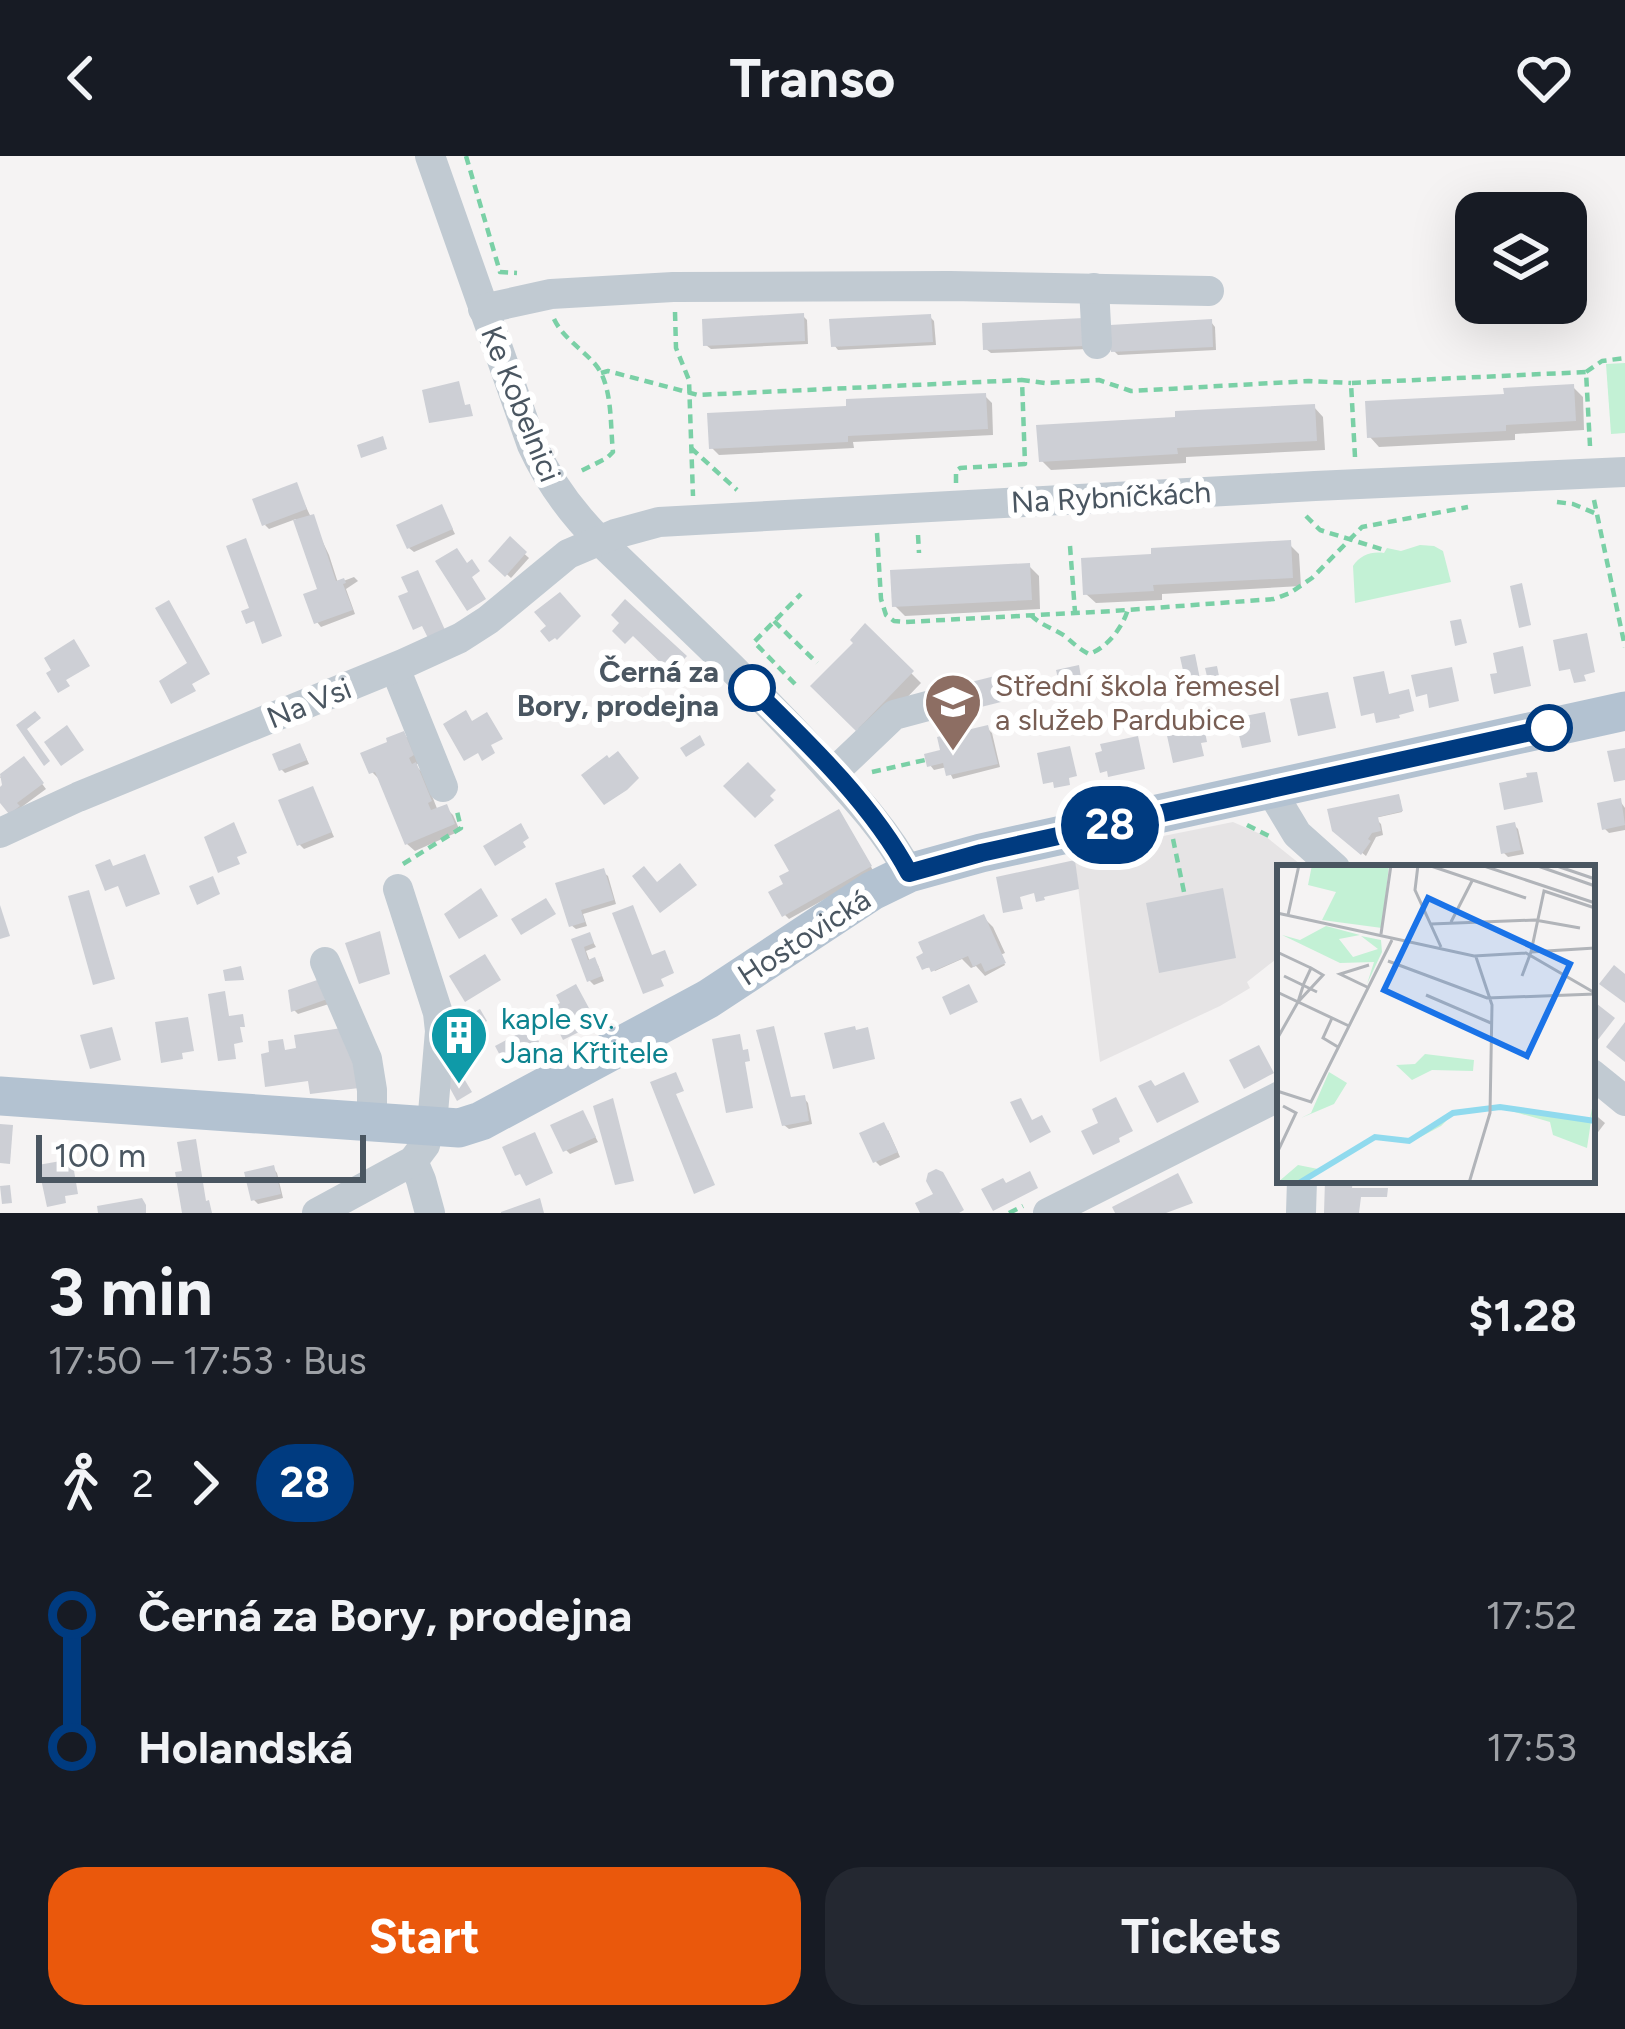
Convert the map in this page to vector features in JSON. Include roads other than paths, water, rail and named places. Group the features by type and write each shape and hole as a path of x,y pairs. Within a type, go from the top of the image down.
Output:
{"main road":[{"name":"Hostovická","path":"0,1096 372,1123 421,1144 481,1121 708,999 853,903 909,873 981,853 1625,711"}],"street":[{"path":"430,156 482,309"},
{"name":"Ke Kobelnici","path":"909,873 848,774 783,718 599,540 552,485 532,445 482,309 551,294 674,287 1209,291"},
{"path":"1094,288 1096,344"},
{"name":"Na Rybníčkách","path":"599,540 659,522 1589,460 1625,472"},
{"name":"Na Vsi","path":"0,833 460,638 557,561 599,540"},
{"path":"395,668 443,787"},
{"path":"848,774 894,715 965,696"},
{"path":"1270,789 1297,834 1332,865"},
{"path":"400,877 440,1022 440,1057 421,1144 421,1180 430,1213"},
{"path":"326,962 367,1059 372,1123"},
{"path":"1595,1076 1625,1101"},
{"path":"1048,1213 1277,1098"},
{"path":"317,1213 421,1144"},
{"path":"1301,1213 1303,1183"}],"place":[{"name":"Černá za Bory, prodejna","path":"752,688"},
{"name":"Střední škola řemesel a služeb Pardubice","path":"953,753"},
{"name":"kaple sv. Jana Křtitele","path":"459,1086"}]}
